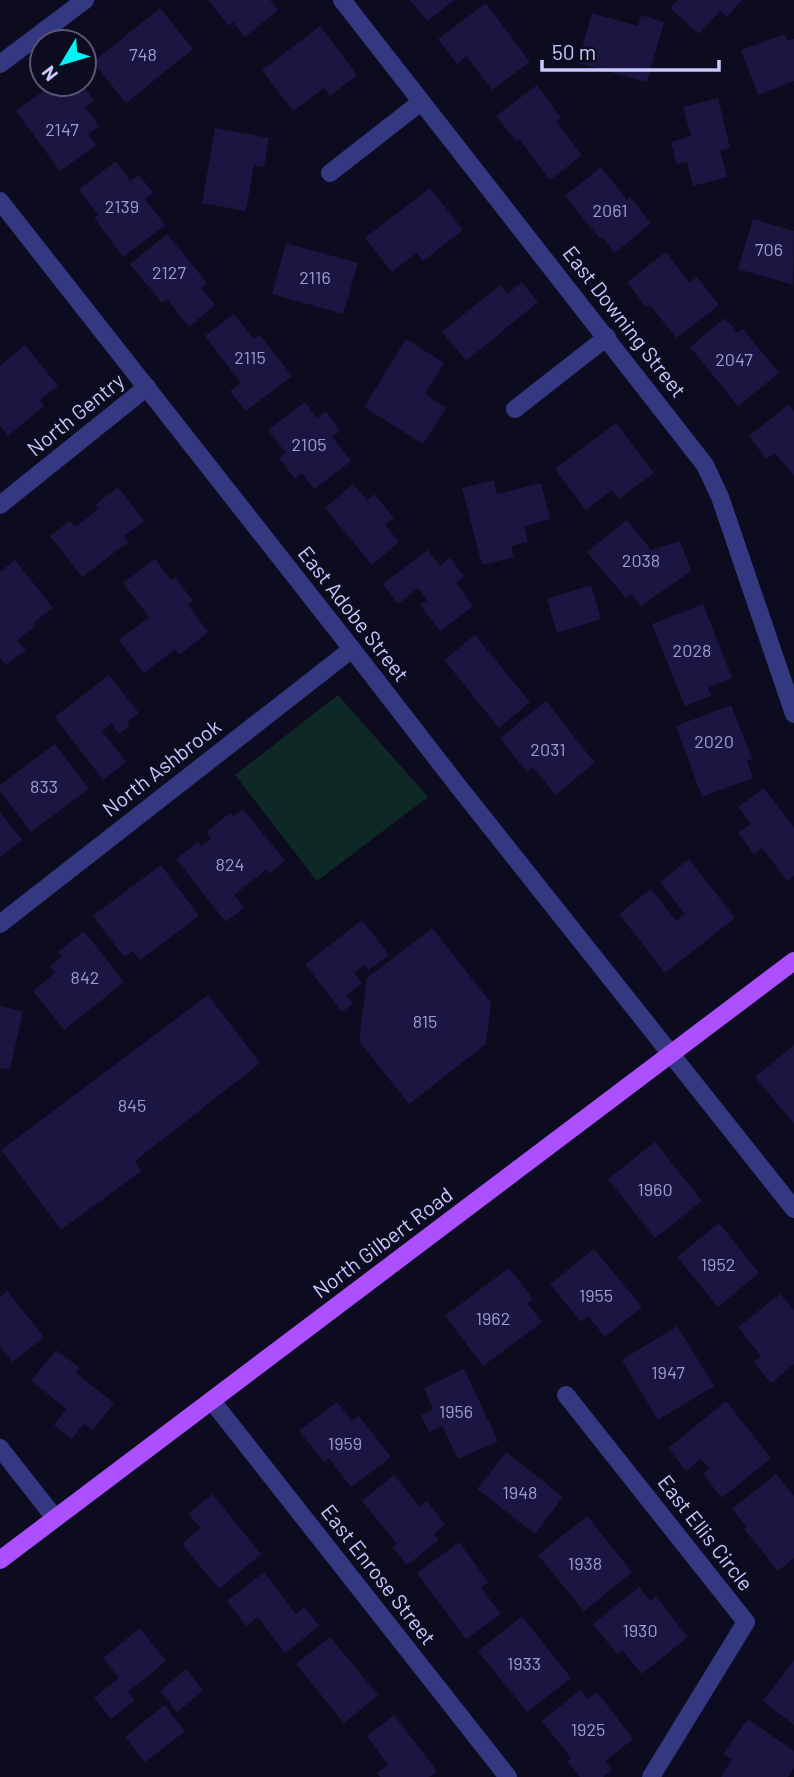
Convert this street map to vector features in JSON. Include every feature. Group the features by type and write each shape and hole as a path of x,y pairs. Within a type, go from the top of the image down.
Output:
{"main road":[{"name":"North Gilbert Road","path":"0,1560 794,961"}],"street":[{"path":"0,64 85,0"},
{"name":"East Downing Street","path":"342,0 695,450 715,481 794,714"},
{"path":"330,173 421,102"},
{"name":"East Adobe Street","path":"0,201 458,786 794,1209"},
{"path":"515,409 607,337"},
{"name":"North Gentry","path":"0,505 147,387"},
{"name":"North Ashbrook","path":"0,924 352,649"},
{"name":"East Ellis Circle","path":"566,1395 746,1622 651,1777"},
{"name":"East Enrose Street","path":"212,1401 508,1777"},
{"path":"0,1448 55,1518"}],"green space":[{"path":"338,695 428,797 317,881 235,775"}],"building":[{"path":"208,0 270,0 278,10 245,37 233,22 229,26"},
{"path":"410,0 454,0 428,21"},
{"path":"678,0 742,0 727,17 720,11 699,34 670,8"},
{"path":"486,3 530,62 492,90 466,56 457,64 438,39"},
{"path":"160,8 193,49 126,103 98,68 98,58"},
{"path":"592,13 638,26 641,15 664,22 647,82 578,63"},
{"path":"320,26 357,75 330,96 324,88 293,111 262,70"},
{"path":"785,34 787,41 794,39 794,81 758,95 741,50"},
{"path":"537,85 561,118 556,121 582,155 550,180 519,139 516,141 496,116"},
{"path":"34,98 92,98 94,101 85,107 99,126 88,134 96,145 60,171 16,111"},
{"path":"718,98 730,148 720,150 727,177 693,186 687,162 677,165 671,142 691,136 683,107"},
{"path":"215,128 269,138 264,167 254,165 246,211 202,203"},
{"path":"116,161 130,181 139,175 153,193 145,199 165,225 123,257 94,218 98,215 79,189"},
{"path":"601,167 627,200 630,197 651,223 615,253 565,196"},
{"path":"430,188 463,230 423,261 417,253 392,272 365,238"},
{"path":"753,219 794,231 793,285 738,269"},
{"path":"167,234 207,283 201,288 215,305 189,327 167,299 162,303 130,264"},
{"path":"286,243 358,263 343,314 272,294"},
{"path":"666,252 689,283 697,277 719,305 676,338 650,305 646,307 627,282"},
{"path":"522,282 538,302 466,361 442,332 500,285 507,294"},
{"path":"234,314 254,339 260,335 292,376 246,411 230,391 241,383 205,336"},
{"path":"725,318 738,333 743,329 779,373 738,406 690,347"},
{"path":"406,339 444,363 425,394 446,408 423,444 364,407"},
{"path":"25,345 58,386 40,400 44,406 8,436 0,426 0,366"},
{"path":"305,402 317,418 326,411 340,431 332,437 351,461 314,489 302,473 295,479 279,458 286,453 268,430"},
{"path":"789,404 794,411 794,476 775,453 766,459 749,436"},
{"path":"616,423 654,473 619,499 612,490 586,510 555,469"},
{"path":"494,480 497,494 541,483 550,519 524,526 528,542 511,546 514,557 482,565 462,488"},
{"path":"353,484 367,500 374,494 394,518 385,525 399,542 372,565 325,508"},
{"path":"118,487 144,521 124,536 128,542 82,577 50,536 70,521 75,527 99,509 95,505"},
{"path":"627,520 651,550 680,541 691,571 641,606 631,594 626,598 587,552"},
{"path":"428,550 440,566 450,558 464,576 456,583 473,606 440,631 420,605 427,600 418,588 398,604 383,584"},
{"path":"155,559 171,580 175,577 193,601 188,605 208,632 179,655 175,649 144,673 119,640 149,617 123,583"},
{"path":"15,560 53,608 34,622 36,625 17,640 26,650 6,665 0,657 0,572"},
{"path":"591,585 601,619 557,633 547,599"},
{"path":"703,604 732,678 708,688 711,696 685,706 652,624"},
{"path":"475,635 530,702 499,728 444,660"},
{"path":"109,675 139,713 127,722 130,726 119,734 111,723 102,731 126,762 103,780 55,717"},
{"path":"546,701 595,763 555,795 533,767 527,772 500,738"},
{"path":"731,705 752,759 747,760 753,778 702,797 676,726"},
{"path":"55,744 89,789 31,832 0,791 0,785"},
{"path":"764,788 794,827 794,876 787,881 762,848 754,854 738,833 751,824 738,807"},
{"path":"243,809 285,861 269,874 266,870 234,895 244,908 226,922 176,859 198,842 201,846 211,838 206,832 230,813 233,817"},
{"path":"0,812 22,840 0,857"},
{"path":"689,859 735,918 665,973 619,914 651,889 676,921 685,914 660,882"},
{"path":"161,865 199,916 140,960 133,951 124,957 93,916"},
{"path":"362,920 389,955 368,970 364,965 354,973 362,983 346,995 353,1003 342,1012 305,964"},
{"path":"432,928 491,1003 486,1044 409,1104 359,1041 367,978"},
{"path":"84,931 124,982 64,1030 33,991 55,973 50,966 62,957 58,952"},
{"path":"208,995 260,1063 135,1161 141,1171 61,1230 1,1150"},
{"path":"0,1006 23,1011 10,1070 0,1068"},
{"path":"794,1045 794,1124 755,1077"},
{"path":"655,1142 702,1201 655,1238 608,1179"},
{"path":"719,1223 759,1273 718,1307 677,1257"},
{"path":"594,1249 642,1307 605,1337 588,1316 581,1322 550,1284"},
{"path":"509,1268 533,1299 527,1303 542,1322 483,1366 445,1316"},
{"path":"7,1291 44,1337 12,1362 0,1347 0,1297"},
{"path":"780,1294 794,1310 794,1364 771,1383 754,1362 761,1356 738,1327"},
{"path":"677,1326 714,1386 658,1420 622,1360"},
{"path":"56,1350 80,1368 76,1373 114,1403 93,1430 84,1424 72,1439 54,1425 67,1409 31,1381"},
{"path":"464,1369 498,1441 458,1459 442,1426 429,1432 421,1415 433,1409 424,1388"},
{"path":"726,1401 771,1458 722,1498 703,1474 709,1469 701,1459 686,1471 668,1448"},
{"path":"337,1402 352,1421 359,1416 391,1457 351,1487 329,1458 324,1462 299,1431"},
{"path":"506,1452 563,1497 535,1534 477,1489"},
{"path":"776,1474 794,1496 794,1558 778,1571 744,1529 746,1526 732,1509"},
{"path":"394,1475 420,1507 427,1501 445,1524 434,1534 439,1540 407,1565 392,1547 397,1544 362,1501"},
{"path":"212,1494 261,1554 219,1589 182,1544 201,1528 188,1514"},
{"path":"587,1516 632,1572 584,1611 538,1555"},
{"path":"459,1542 488,1582 481,1588 501,1614 466,1639 417,1573"},
{"path":"264,1572 296,1614 305,1607 319,1626 285,1653 258,1617 246,1626 227,1601"},
{"path":"639,1587 650,1601 656,1597 688,1637 642,1674 622,1650 617,1654 593,1624"},
{"path":"522,1616 571,1678 527,1712 478,1651"},
{"path":"140,1628 166,1661 128,1692 135,1700 111,1719 94,1698 119,1678 103,1658"},
{"path":"330,1637 378,1695 344,1723 296,1664"},
{"path":"794,1660 794,1725 763,1701"},
{"path":"186,1669 203,1691 177,1712 160,1691"},
{"path":"580,1690 588,1699 597,1692 633,1739 605,1761 612,1770 603,1777 580,1777 567,1761 571,1758 542,1721"},
{"path":"164,1705 185,1731 145,1762 125,1737"},
{"path":"394,1715 437,1771 429,1777 380,1777 377,1773 388,1765 367,1736"},
{"path":"748,1719 794,1751 794,1768 788,1777 721,1777 732,1760 723,1754"}]}
